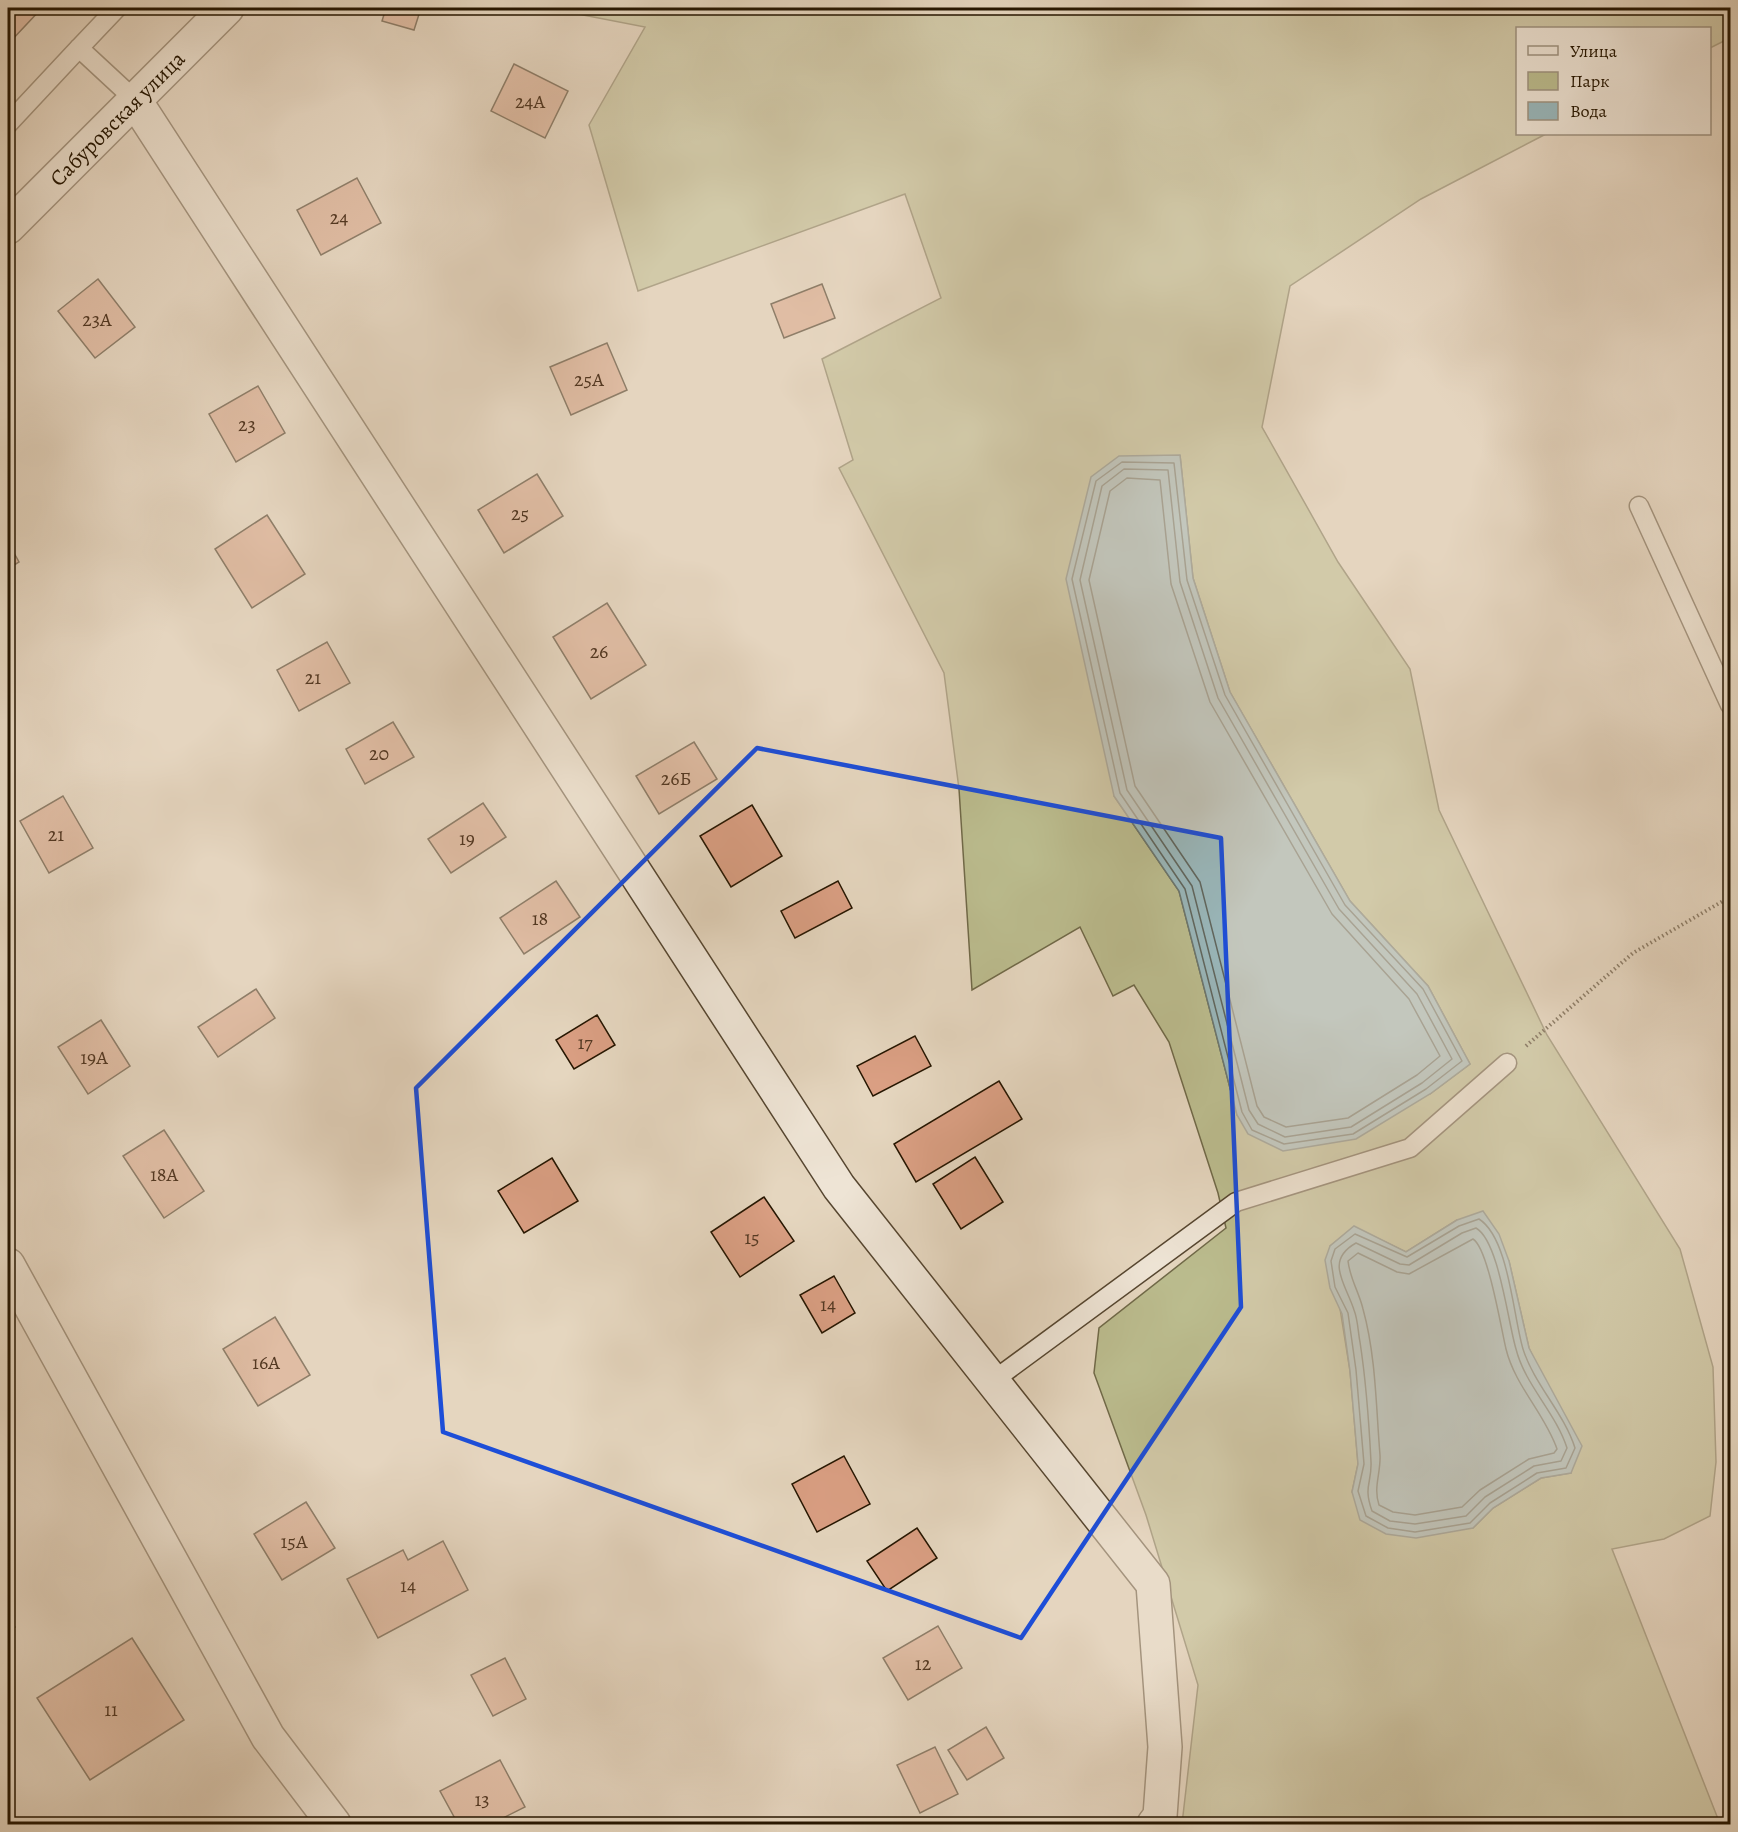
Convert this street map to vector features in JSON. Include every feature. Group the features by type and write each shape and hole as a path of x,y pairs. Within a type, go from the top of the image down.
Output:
{"street":[{"name":"Сабуровская улица","path":"8,227 227,8"},
{"path":"134,99 839,1187 994,1380 1153,1584 1165,1747 1160,1816 1154,1824"},
{"path":"8,1265 268,1737 334,1824"}],"lane":[{"path":"8,124 117,8"},
{"path":"79,48 134,99"},
{"path":"1640,506 1731,705"},
{"path":"994,1380 1236,1202 1410,1148 1507,1063"}],"path":[{"path":"1507,1063 1633,953 1731,897"}],"highlighted area":[{"path":"757,748 1221,838 1241,1307 1021,1638 443,1432 416,1088"}],"green space":[{"path":"547,8 1730,8 1730,38 1711,48 1711,27 1516,27 1516,135 1544,135 1421,199 1290,286 1262,427 1338,562 1410,669 1439,810 1547,1035 1680,1249 1713,1367 1716,1462 1710,1516 1664,1539 1612,1549 1720,1824 1182,1824 1198,1685 1146,1515 1094,1373 1099,1328 1226,1228 1218,1193 1169,1042 1134,985 1113,996 1080,927 972,990 959,789 944,673 839,468 853,460 822,359 941,298 905,194 638,291 589,125 645,27","holes":["1180,455 1193,578 1230,692 1350,901 1428,986 1470,1064 1430,1094 1237,1115 1179,891 1114,796","1457,1220 1509,1261 1529,1348 1540,1373 1571,1473 1541,1478 1493,1508 1473,1528 1352,1492 1358,1464 1350,1371 1330,1246 1354,1227 1406,1252"]}],"water":[{"path":"1180,455 1193,578 1230,692 1350,901 1428,986 1470,1064 1430,1094 1356,1139 1283,1151 1248,1134 1237,1115 1179,891 1114,796 1066,579 1091,477 1119,456"},
{"path":"1483,1211 1499,1234 1509,1261 1529,1348 1582,1446 1571,1473 1541,1478 1493,1508 1473,1528 1416,1538 1386,1534 1360,1520 1352,1492 1358,1464 1350,1371 1342,1314 1330,1288 1325,1260 1330,1246 1354,1226 1406,1252 1457,1220"}],"building":[{"path":"8,8 42,8 8,44"},
{"path":"386,8 421,8 414,30 382,21"},
{"path":"514,64 568,91 545,138 491,111"},
{"path":"357,178 381,223 321,255 297,210"},
{"path":"98,279 135,327 95,358 58,311"},
{"path":"822,284 835,318 784,338 771,304"},
{"path":"607,343 627,390 571,415 550,367"},
{"path":"258,386 285,433 236,462 209,414"},
{"path":"537,474 563,516 504,553 478,510"},
{"path":"267,515 305,574 252,608 215,549"},
{"path":"8,542 19,562 8,569"},
{"path":"607,603 646,665 591,699 553,637"},
{"path":"327,642 350,683 299,711 277,670"},
{"path":"393,722 414,757 365,784 346,749"},
{"path":"694,742 717,779 659,814 636,776"},
{"path":"63,796 93,848 49,873 20,821"},
{"path":"483,803 506,837 451,873 428,839"},
{"path":"752,805 782,856 731,887 700,836"},
{"path":"556,881 580,917 524,954 500,918"},
{"path":"838,881 852,908 795,938 781,911"},
{"path":"256,989 275,1018 218,1057 198,1027"},
{"path":"597,1015 615,1045 574,1069 556,1040"},
{"path":"101,1020 130,1066 88,1094 58,1047"},
{"path":"915,1036 931,1066 873,1096 857,1066"},
{"path":"999,1081 1022,1119 916,1182 894,1144"},
{"path":"164,1130 204,1191 164,1218 123,1156"},
{"path":"975,1157 1003,1202 961,1229 933,1184"},
{"path":"552,1158 578,1201 524,1233 498,1191"},
{"path":"764,1197 794,1241 740,1277 711,1232"},
{"path":"834,1276 855,1313 822,1333 800,1295"},
{"path":"275,1317 310,1375 258,1406 223,1349"},
{"path":"844,1456 870,1504 817,1532 792,1484"},
{"path":"306,1502 335,1548 282,1580 254,1534"},
{"path":"917,1528 937,1558 887,1591 867,1561"},
{"path":"443,1541 468,1590 378,1638 347,1579 403,1550 408,1560"},
{"path":"8,1616 15,1627 8,1632"},
{"path":"938,1626 962,1668 908,1700 883,1658"},
{"path":"132,1638 184,1720 90,1780 37,1698"},
{"path":"505,1658 526,1699 493,1716 471,1675"},
{"path":"986,1727 1004,1758 967,1780 948,1750"},
{"path":"935,1747 958,1794 920,1813 897,1765"},
{"path":"500,1760 525,1807 491,1824 458,1824 440,1791"}]}
